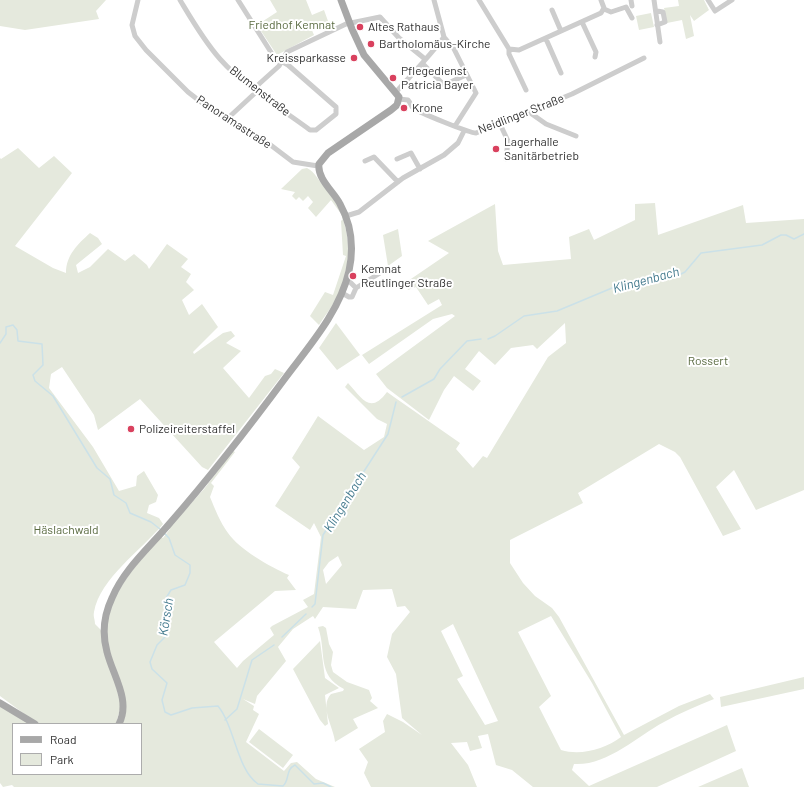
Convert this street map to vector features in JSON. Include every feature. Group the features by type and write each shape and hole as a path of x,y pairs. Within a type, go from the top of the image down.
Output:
{"main road":[{"path":"119,723 123,715 124,703 106,645 105,628 106,613 114,594 122,579 167,527 267,403 332,312 342,293 347,279 351,252 346,216 338,199 321,175 318,166 328,153 369,127 394,107 397,95 365,57 349,24 341,0"},
{"path":"0,703 34,723"}],"street":[{"name":"Panoramastraße","path":"138,0 132,25 137,40 188,92 210,109 264,140 293,162 318,166"},
{"name":"Blumenstraße","path":"180,0 214,52 237,76 312,131 316,130 337,111 335,106 301,78 288,65 282,62"},
{"path":"238,0 270,51 275,58 282,62"},
{"path":"434,0 444,37 454,48 476,94 455,126"},
{"path":"479,0 509,49 509,54 526,90"},
{"path":"601,0 604,9 611,12 626,7 632,18"},
{"path":"654,0 657,11 655,14 660,42"},
{"path":"708,0 715,11 732,0"},
{"path":"509,49 519,50 546,39 601,13 604,9"},
{"path":"552,10 561,31"},
{"path":"657,11 663,12 665,22 657,25"},
{"path":"227,119 256,91 259,84 282,62 287,52 349,24 374,16 380,17 444,85 466,75"},
{"path":"582,22 596,52 595,57"},
{"path":"397,95 444,37"},
{"path":"546,39 561,73"},
{"name":"Neidlinger Straße","path":"397,95 408,100 414,108 464,131 476,133 593,85 644,58"},
{"path":"529,112 546,124 576,136"},
{"path":"500,124 508,141 506,159"},
{"path":"346,216 360,211 398,182 451,150 458,143 464,131"},
{"path":"397,159 411,153 420,169"},
{"path":"365,162 374,157 398,182"},
{"path":"342,293 349,297 352,296 356,288 388,268"},
{"path":"347,279 356,288"}],"green space":[{"path":"0,0 106,0 96,11 99,19 25,30 0,26"},
{"name":"Friedhof Kemnat","path":"270,0 306,0 312,15 324,10 328,21 311,28 314,35 277,55 257,25 277,12"},
{"path":"678,0 704,0 709,10 694,21 690,15 694,36 686,39 682,20 667,23 664,8 679,6"},
{"path":"651,13 654,27 639,30 636,16"},
{"name":"Häslachwald","path":"18,148 39,168 54,156 72,173 15,246 53,268 66,273 70,255 90,233 98,238 102,244 76,265 78,273 90,267 108,249 125,261 134,254 147,265 149,269 167,244 188,259 181,267 191,274 186,282 194,290 182,300 189,315 202,304 218,327 193,352 194,354 223,333 231,331 235,336 226,343 241,351 223,368 249,398 265,376 271,374 275,369 284,373 208,470 202,467 140,399 98,430 94,415 62,367 51,374 49,388 93,447 119,491 136,486 137,476 144,471 158,495 156,502 149,505 147,513 159,518 163,524 113,576 104,588 94,612 95,624 101,630 121,705 116,723 37,723 0,696 0,158 1,159"},
{"path":"307,168 317,177 334,200 341,214 331,200 316,217 308,208 313,202 308,196 303,201 299,197 296,200 292,196 295,192 281,189 302,169"},
{"name":"Rossert","path":"655,203 658,235 743,205 746,223 804,219 804,490 756,510 734,470 716,487 741,529 723,536 680,457 675,452 659,444 578,493 583,503 510,540 510,563 523,583 535,596 552,608 559,617 624,735 679,706 710,694 714,699 653,728 610,756 586,763 574,764 572,770 589,786 727,725 736,751 657,787 533,787 512,770 496,765 488,734 478,736 482,748 470,751 467,742 451,743 468,765 477,787 371,787 364,773 368,762 359,749 385,732 383,721 387,714 403,722 422,735 402,718 396,674 387,657 392,634 410,612 405,606 397,607 392,589 363,590 356,609 323,607 315,619 313,616 293,629 278,647 286,661 257,696 255,704 243,699 254,706 253,710 259,714 246,742 284,771 291,763 297,762 316,779 335,787 14,787 12,785 3,787 0,783 0,705 29,723 12,723 12,775 142,775 142,723 122,723 124,713 108,645 108,620 117,594 133,570 161,537 163,538 170,529 169,528 204,489 233,451 235,452 211,483 214,486 210,497 220,520 233,539 247,551 289,575 287,578 296,590 275,591 214,642 237,668 243,661 274,635 270,628 272,626 308,607 303,600 314,594 321,537 314,523 310,530 275,506 300,467 292,458 318,416 364,450 384,437 387,424 377,419 345,387 348,383 366,402 376,402 387,392 460,443 456,449 473,468 483,456 487,458 548,357 566,343 565,323 537,349 533,345 511,348 495,365 479,351 465,369 481,381 473,391 454,376 444,390 429,420 387,388 376,374 455,316 452,314 433,319 369,364 362,355 442,305 439,299 428,305 416,287 408,290 405,283 449,253 428,241 495,204 498,251 503,265 571,259 569,237 589,229 594,240 635,220 635,204","holes":["338,556 342,565 326,584 323,570 329,562","551,616 592,683 621,737 608,745 585,752 569,752 561,750 539,707 551,696 518,632","453,624 498,721 485,725 457,679 463,676 441,631"]},
{"path":"343,219 348,242 346,271 336,299 319,325 310,316 325,292 333,295 346,256 343,255 341,221"},
{"path":"398,229 402,256 388,266 383,235"},
{"path":"336,323 360,355 337,370 319,348"},
{"path":"323,626 326,628 329,644 333,652 331,665 333,672 347,682 369,690 372,698 370,701 378,708 353,719 358,728 335,742 326,705 331,694 343,691 344,689 329,677 326,670 321,636 318,627"},
{"path":"320,641 325,678 339,688 325,695 328,724 325,726 320,720 293,669"},
{"path":"804,677 804,689 721,707 720,697"},
{"path":"259,729 293,755 283,768 249,742"},
{"path":"742,768 749,787 698,787"}],"waterway":[{"name":"Klingenbach","path":"488,339 495,336 524,316 557,311 624,283 681,274 685,272 701,253 762,245 781,235 786,235 794,239 804,234"},
{"name":"Körsch","path":"0,343 6,334 6,327 13,325 17,330 18,341 42,344 43,365 33,375 35,381 53,396 97,468 110,479 114,495 126,503 130,513 151,522 160,529"},
{"name":"Klingenbach","path":"402,397 434,379 440,369 467,341 481,339"},
{"name":"Klingenbach","path":"312,607 315,604 323,535 388,434 396,402"},
{"name":"Körsch","path":"164,533 169,538 175,555 190,565 190,573 185,585 171,590 166,598 167,621 165,637 157,645 150,662 152,669 167,683 162,700 165,712 171,715 192,708 218,706 224,715 245,769 258,784 283,786 290,770 295,765 314,784 323,783 331,787"},
{"name":"Klingenbach","path":"282,637 306,614"},
{"name":"Klingenbach","path":"225,720 237,709 252,660 274,645"}],"place":[{"name":"Altes Rathaus","path":"360,27"},
{"name":"Bartholomäus-Kirche","path":"371,44"},
{"name":"Kreissparkasse","path":"354,58"},
{"name":"Pflegedienst Patricia Bayer","path":"393,78"},
{"name":"Krone","path":"404,108"},
{"name":"Lagerhalle Sanitärbetrieb","path":"496,149"},
{"name":"Kemnat Reutlinger Straße","path":"353,276"},
{"name":"Polizeireiterstaffel","path":"131,429"}]}
